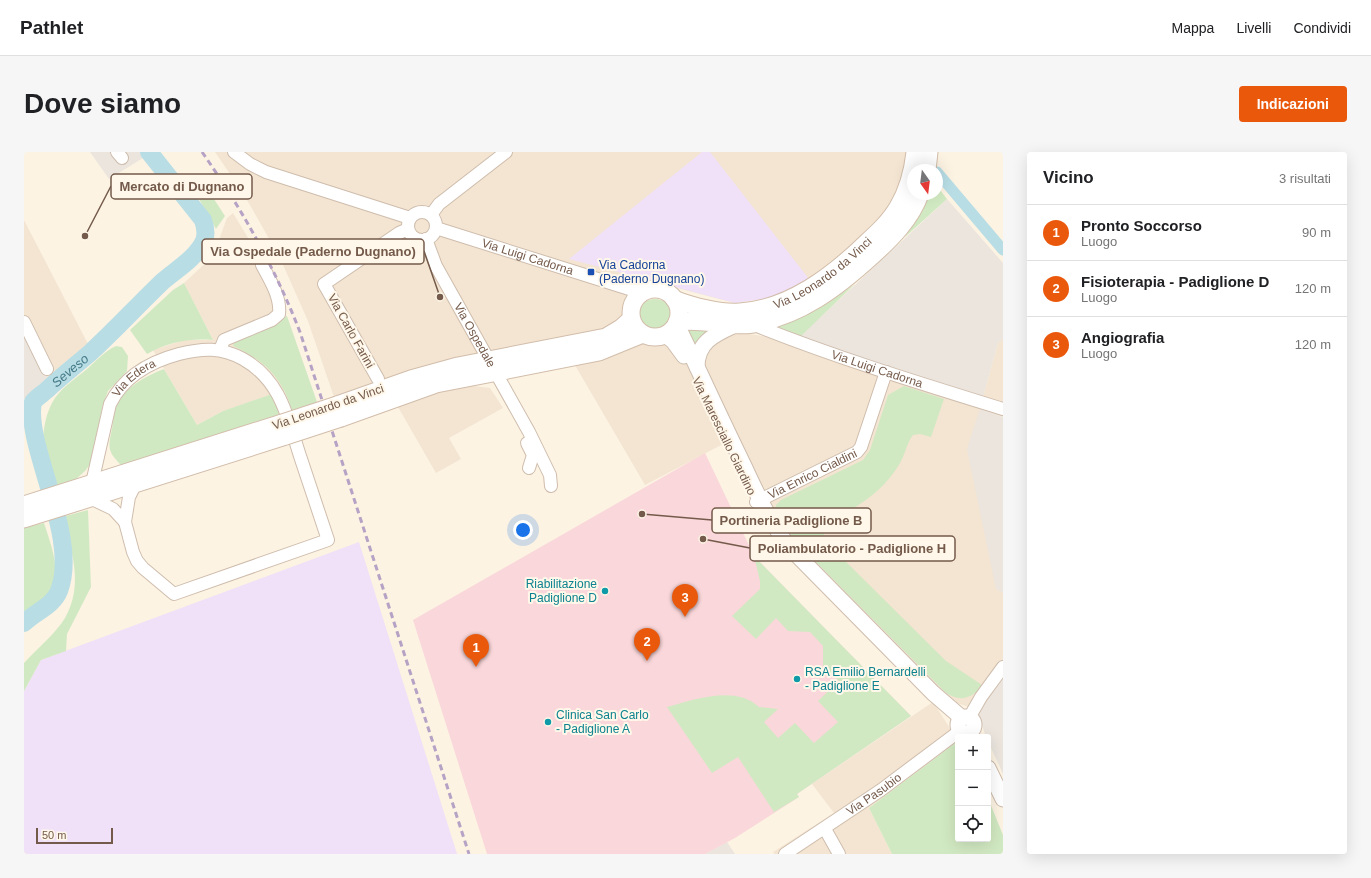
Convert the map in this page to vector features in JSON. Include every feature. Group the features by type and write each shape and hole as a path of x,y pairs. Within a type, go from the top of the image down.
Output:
{"main road":[{"name":"Via Leonardo da Vinci","path":"674,299 691,304 739,312 776,304 813,286 849,260 888,222 899,207 912,176 915,152"},
{"path":"928,164 929,152"},
{"name":"Via Leonardo da Vinci","path":"677,322 702,320 733,326 752,324 782,317 801,308 838,286 899,229 917,200"},
{"path":"657,289 666,292 674,299 679,312 677,322 671,331 665,335 652,337 643,334 636,328 631,319 631,310 633,302 642,293 657,289"},
{"name":"Via Leonardo da Vinci","path":"28,511 91,491 136,483 288,434 339,412 436,384 492,365 606,337 621,328 631,319"},
{"name":"Via Leonardo da Vinci","path":"492,365 599,352 643,334"},
{"name":"Via Leonardo da Vinci","path":"91,491 109,477 288,434"}],"street":[{"path":"431,215 439,204 506,152"},
{"path":"235,153 250,164 266,172 409,223"},
{"path":"421,212 431,215 434,218 436,228 433,234 426,239 419,239 413,237 409,223 421,212"},
{"name":"Via Carlo Farini","path":"378,379 324,284 399,233 409,223"},
{"name":"Via Luigi Cadorna","path":"436,228 642,293"},
{"name":"Via Ospedale","path":"426,239 436,266 504,386 550,475 551,486"},
{"path":"220,350 224,340 272,320 279,314 280,306 278,299 262,266"},
{"path":"24,322 47,369"},
{"name":"Via Maresciallo Giardino","path":"677,322 680,333 758,501"},
{"name":"Via Luigi Cadorna","path":"752,324 793,341 1003,409"},
{"name":"Via Maresciallo Giardino","path":"697,367 698,354 707,340 715,334 733,326"},
{"name":"Via Maresciallo Giardino","path":"665,335 674,341 688,360 758,501 776,530 790,547 967,728"},
{"name":"Via Edera","path":"91,491 99,460 110,404 128,379 146,367 163,359 208,348 220,350 246,361 263,373 280,396 288,434"},
{"name":"Via Enrico Cialdini","path":"758,501 857,452 861,447 886,372"},
{"name":"Via Ospedale","path":"504,386 502,397 533,454 529,468"},
{"name":"Via Leonardo da Vinci","path":"91,491 113,509 125,522 137,561 174,594 328,540 288,434"},
{"path":"99,460 102,471 109,477"},
{"name":"Via Leonardo da Vinci","path":"125,522 129,497 136,483"},
{"name":"Via Pasubio","path":"784,854 825,829 967,728 981,697 1003,667"},
{"path":"991,763 1003,786"},
{"path":"989,770 1003,799"},
{"path":"825,829 839,854"}],"shaded area":[{"path":"90,152 140,152 143,158 109,179"},
{"path":"215,152 907,152 902,178 882,218 851,248 809,279 735,303 669,286 652,287 635,294 626,314 616,327 418,368 334,397 308,321 280,258 243,193"},
{"path":"702,152 710,152 809,279 776,297 735,303 569,259"},
{"path":"947,199 1003,263 1003,339 998,343 983,397 795,341"},
{"path":"233,213 264,264 280,298 294,338 292,392 284,390 223,411 197,425 153,350 184,340 213,340 184,283 213,256 227,218"},
{"path":"24,220 88,344 47,378 24,331"},
{"path":"24,331 47,378 24,399"},
{"path":"743,333 795,341 983,397 998,343 1003,339 1003,417 980,409 996,589 1003,593 1003,675 977,710 957,703 947,697 780,529 702,370 706,351 721,338"},
{"path":"643,337 657,339 664,338 686,361 725,443 645,485 572,360"},
{"path":"466,385 490,388 503,408 449,438 461,459 436,473 398,407 435,392"},
{"path":"980,409 1003,417 1003,593 996,589 967,449"},
{"path":"705,453 754,556 911,716 797,794 799,797 735,838 705,854 487,854 413,620"},
{"path":"359,542 457,854 24,854 24,691 41,660"},
{"path":"1003,675 1003,774 991,748 991,734 985,734 977,710"},
{"path":"933,702 955,736 955,743 869,808 892,854 774,854 773,852 834,813 812,784"},
{"path":"727,842 735,854 705,854"}],"green space":[{"path":"199,176 225,216 216,229 190,183"},
{"path":"943,194 947,199 905,237 923,210 926,200 943,200"},
{"path":"184,283 213,340 188,340 163,346 147,354 130,330 173,290"},
{"path":"855,284 799,338 773,329 773,325 828,303"},
{"path":"655,299 667,304 672,316 667,328 655,333 643,328 638,316 643,304"},
{"path":"287,316 317,402 292,410 283,388 270,371 263,364 233,346 234,340"},
{"path":"682,329 717,329 697,348"},
{"path":"116,346 122,347 128,356 127,371 108,391 103,404 90,464 75,480 51,488 45,466 43,442 46,419 50,408 55,398 66,386 104,353"},
{"path":"164,369 197,425 223,411 272,394 280,414 121,465 113,456 109,445 116,407 119,400 130,388 143,379"},
{"path":"904,386 944,399 931,437 920,434 913,435 900,463 886,482 860,504 830,521 825,526 824,535 828,544 946,661 982,685 974,694 965,698 955,697 945,692 808,554 791,535 775,510 776,505 781,500 863,460 870,450 888,395"},
{"path":"88,510 91,587 67,634 66,651 41,660 24,691 24,663 61,624 71,606 74,593 75,581 72,555 62,517"},
{"path":"44,523 53,552 56,573 55,583 51,593 45,601 24,614 24,528"},
{"path":"754,556 911,716 797,794 799,797 774,812 738,757 712,773 667,707 715,696 727,695 739,697 750,700 759,707 778,709 764,722 778,738 795,723 814,743 838,722 818,701 839,681 823,666 823,646 810,632 788,631 776,618 756,639 732,616 760,589 760,581"},
{"path":"955,743 955,842 991,842 991,805 1003,835 1003,854 892,854 869,808"}],"waterway":[{"name":"Seveso","path":"24,623 53,601 59,591 64,569 63,545 58,519 36,442 32,420 33,402 90,353 163,281 186,263 201,247 205,238 203,220 149,152"},
{"path":"943,179 1003,250"}],"railway":[{"path":"202,152 231,195 257,239 280,285 300,332 469,854"}],"place":[{"name":"Mercato di Dugnano","path":"85,236"},
{"name":"Via Cadorna (Paderno Dugnano)","path":"591,272"},
{"name":"Via Ospedale (Paderno Dugnano)","path":"440,297"},
{"name":"Portineria Padiglione B","path":"642,514"},
{"name":"Poliambulatorio - Padiglione H","path":"703,539"},
{"name":"Riabilitazione Padiglione D","path":"605,591"},
{"name":"Angiografia","path":"685,617"},
{"name":"Fisioterapia - Padiglione D","path":"647,661"},
{"name":"Pronto Soccorso","path":"476,667"},
{"name":"RSA Emilio Bernardelli - Padiglione E","path":"797,679"},
{"name":"Clinica San Carlo - Padiglione A","path":"548,722"}]}
